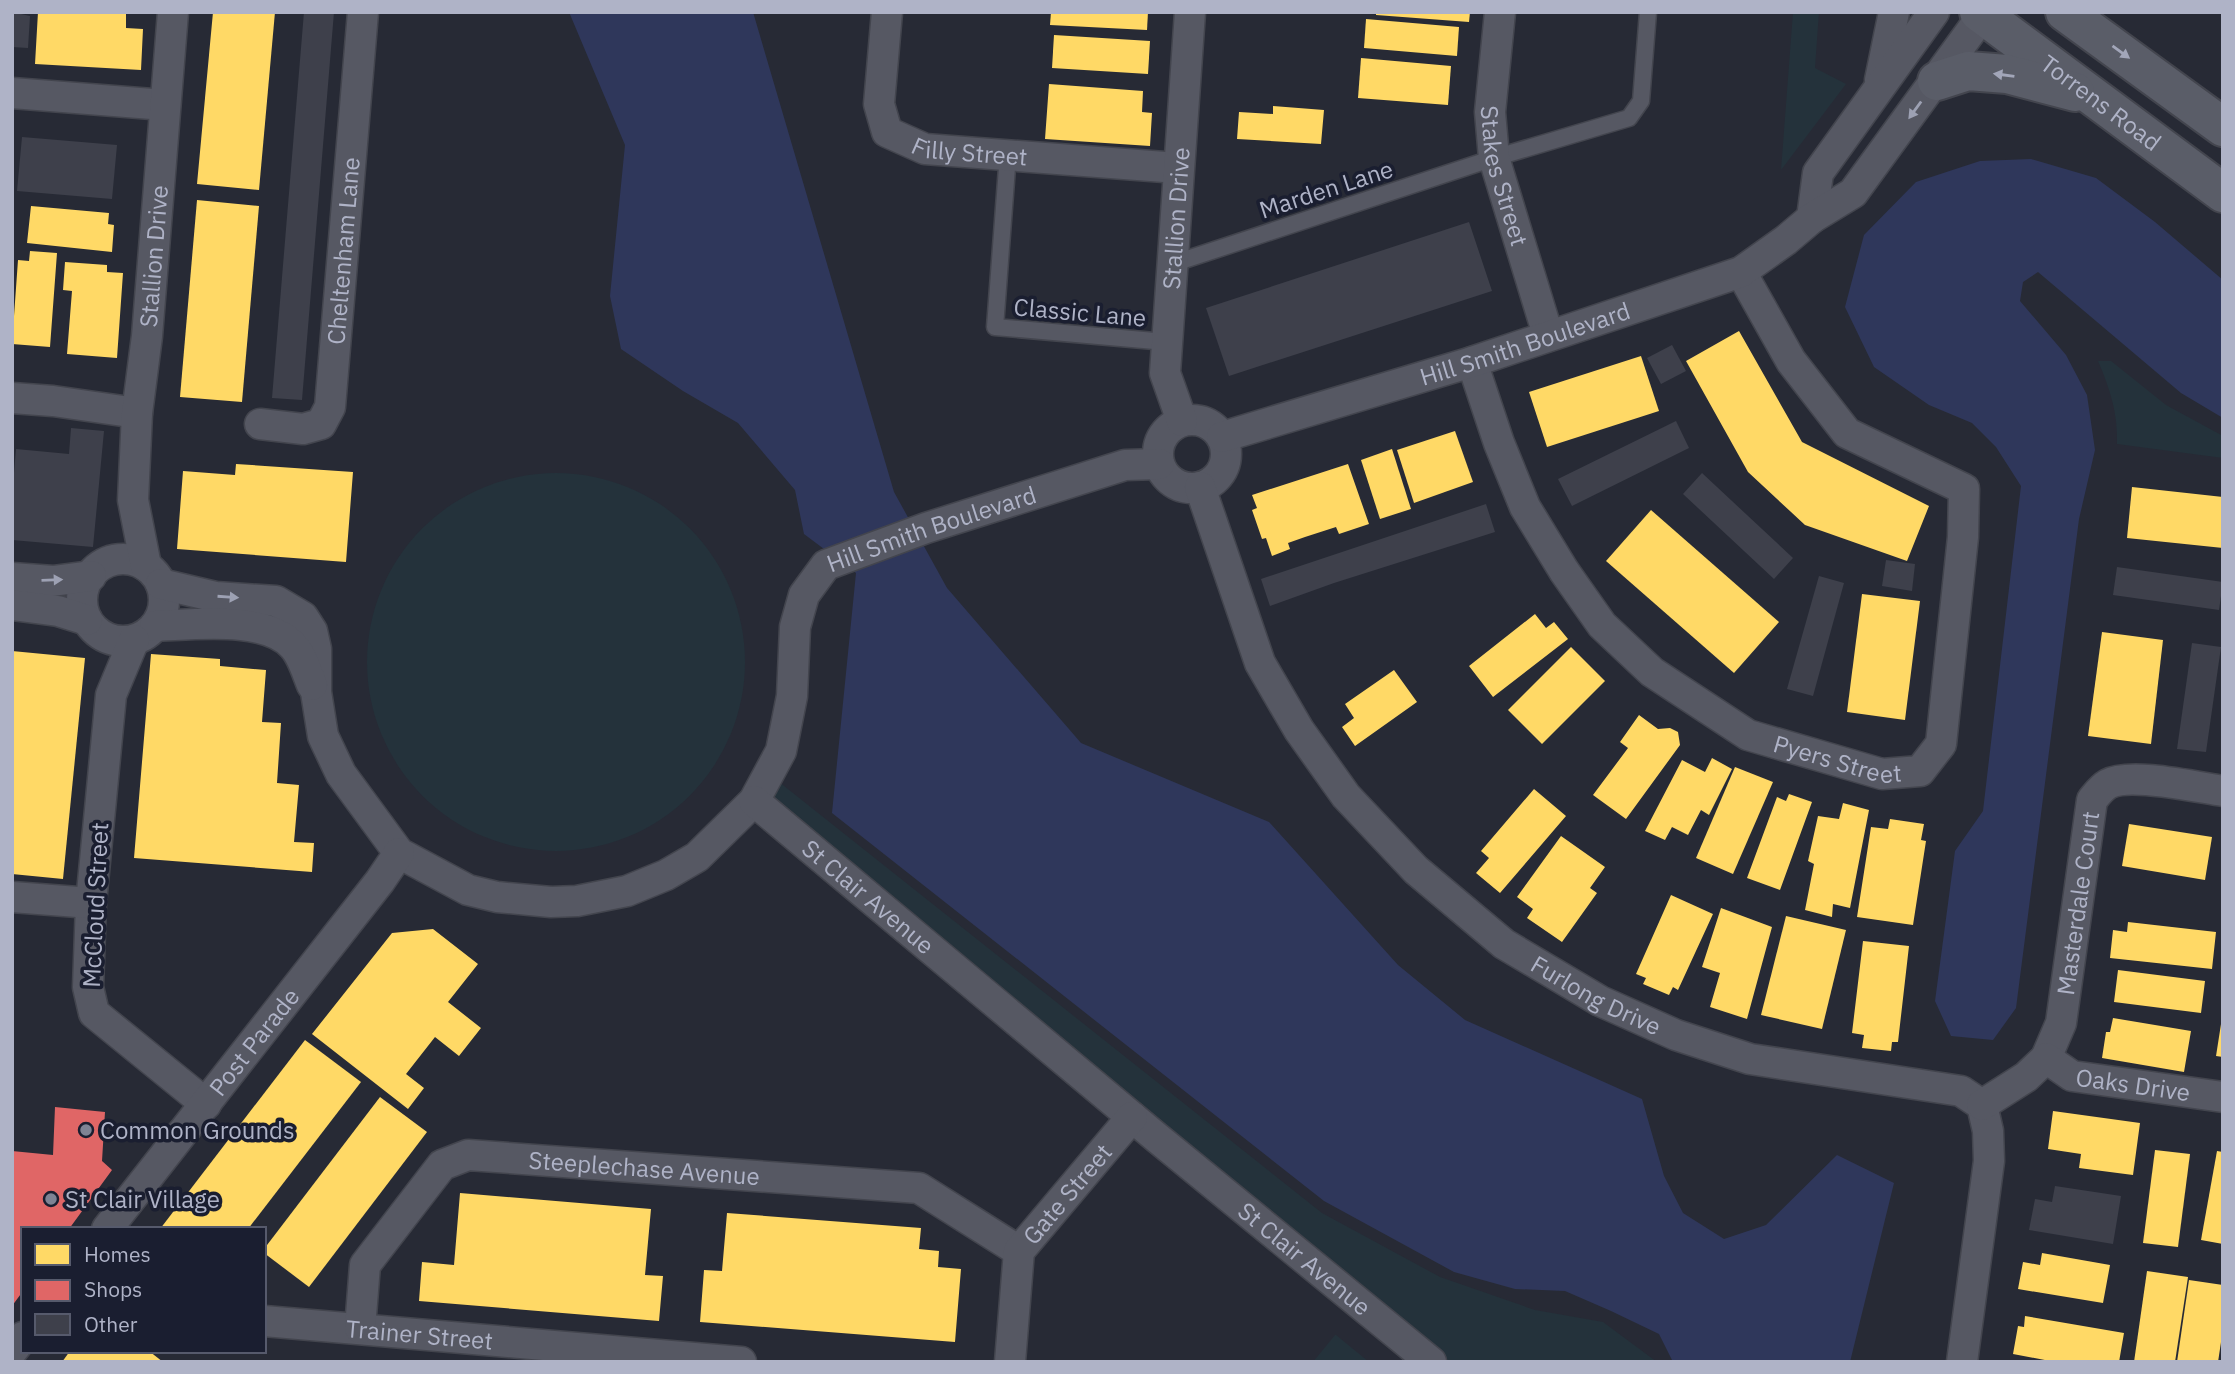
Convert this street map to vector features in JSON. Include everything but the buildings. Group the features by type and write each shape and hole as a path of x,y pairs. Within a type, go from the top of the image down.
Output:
{"main road":[{"name":"Torrens Road","path":"2065,12 2223,127"},
{"name":"Torrens Road","path":"1983,13 2223,193"},
{"path":"1937,81 1968,71 2007,74 2094,97"}],"street":[{"name":"Stallion Drive","path":"154,575 133,500 137,413 147,336 173,12"},
{"name":"Cheltenham Lane","path":"260,424 303,429 321,424 330,407 363,12"},
{"name":"Filly Street","path":"887,12 879,104 887,132 925,149 1178,168"},
{"name":"Stallion Drive","path":"1182,421 1165,373 1190,12"},
{"name":"Stakes Street","path":"1500,12 1490,112 1494,158 1548,335"},
{"path":"1878,90 1894,12"},
{"path":"1812,218 1818,173 1934,12"},
{"name":"Hill Smith Boulevard","path":"1222,437 1472,362 1741,272 1812,218 1853,193 1937,81 1983,13"},
{"path":"12,93 164,105"},
{"name":"Pyers Street","path":"1472,362 1499,443 1525,507 1564,571 1602,625 1652,672 1748,735 1882,774 1920,771 1941,744 1963,537 1964,489 1847,433 1791,361 1741,272"},
{"path":"12,398 137,413"},
{"path":"1182,421 1205,422 1215,428 1222,437 1226,458 1223,467 1217,476 1200,487 1170,481 1159,464 1157,453 1164,433 1182,421"},
{"name":"Hill Smith Boulevard","path":"754,801 781,751 792,696 795,627 804,595 826,565 926,528 1125,464 1159,464"},
{"name":"Furlong Drive","path":"1200,487 1260,663 1299,730 1346,796 1416,870 1504,944 1600,1001 1676,1035 1750,1059 1961,1091 1982,1105"},
{"name":"Stallion Drive","path":"99,569 133,500"},
{"path":"12,579 53,582 123,559 139,562 154,575 216,597 276,601 291,608 303,617 312,631 316,649 316,692 323,736 341,774 399,853 468,890 498,897 551,902 577,901 627,891 666,875 697,857 754,801"},
{"path":"92,626 82,606 83,593 99,569"},
{"path":"145,633 164,606 154,575"},
{"path":"12,605 58,611 92,626 114,640 222,623 254,626 277,635 293,646 316,692"},
{"name":"McCloud Street","path":"92,626 111,695 91,903 88,987 94,1013 205,1104"},
{"name":"McCloud Street","path":"111,695 145,633"},
{"name":"Masterdale Court","path":"2046,1058 2062,1023 2092,800 2109,783 2123,780 2138,779 2223,791"},
{"name":"St Clair Avenue","path":"754,801 1430,1362"},
{"name":"Post Parade","path":"109,1227 399,853"},
{"path":"12,897 91,903"},
{"name":"Oaks Drive","path":"1982,1105 2026,1077 2046,1058 2072,1076 2223,1097"},
{"path":"1962,1362 1989,1161 1988,1131 1982,1105"},
{"name":"Gate Street","path":"1010,1362 1019,1251 1132,1117"},
{"name":"Steeplechase Avenue","path":"360,1328 365,1265 442,1165 468,1155 919,1188 1019,1251"},
{"name":"Trainer Street","path":"266,1321 741,1362"}],"lane":[{"name":"Marden Lane","path":"1172,264 1494,158 1629,118 1642,101 1648,12"},
{"name":"Classic Lane","path":"1008,154 995,327 1166,342"}],"shaded area":[{"path":"1793,12 1819,12 1815,68 1846,84 1781,170"},
{"path":"2098,361 2111,361 2166,405 2223,436 2223,458 2117,444 2112,401"},
{"path":"556,473 611,481 645,496 676,516 702,542 722,573 737,607 745,662 737,717 722,751 702,782 676,808 645,828 611,843 556,851 501,843 467,828 436,808 410,782 390,751 375,717 367,662 375,607 390,573 410,542 436,516 467,496 501,481"},
{"path":"769,774 1322,1213 1440,1277 1535,1310 1603,1322 1657,1362 1430,1362 754,801"},
{"path":"1336,1335 1369,1362 1313,1362"}],"water":[{"path":"569,12 753,12 894,492 947,588 1081,743 1269,822 1398,965 1465,1020 1642,1099 1664,1176 1683,1213 1724,1239 1766,1225 1837,1155 1894,1183 1850,1362 1673,1362 1659,1334 1565,1291 1515,1289 1454,1272 1324,1201 832,813 856,573 804,534 795,490 738,423 683,391 621,349 610,296 625,145"},
{"path":"2031,159 2096,178 2155,222 2223,280 2223,418 2181,393 2038,272 2023,282 2020,301 2066,355 2087,395 2095,450 2079,519 2016,1008 1993,1040 1951,1036 1935,1001 1955,851 1983,811 2021,486 1996,447 1972,423 1929,405 1874,367 1845,307 1864,235 1916,182 1980,161"}],"place":[{"name":"Common Grounds","path":"86,1130"},
{"name":"St Clair Village","path":"51,1199"}]}
